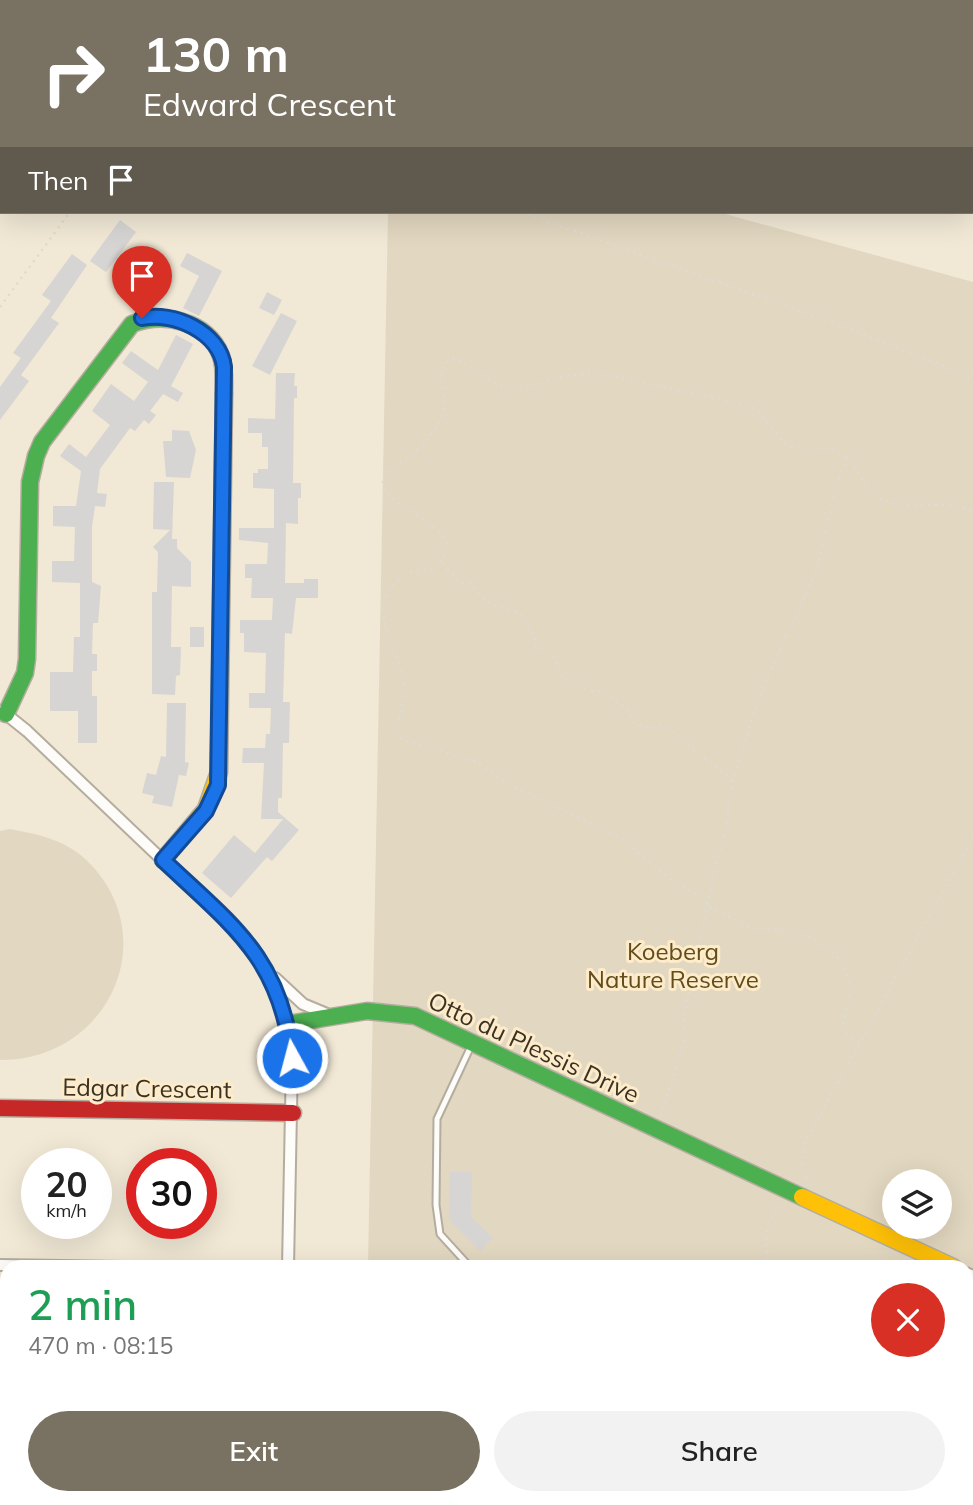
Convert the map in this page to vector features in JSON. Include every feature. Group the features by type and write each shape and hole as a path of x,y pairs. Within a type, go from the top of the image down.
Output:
{"street":[{"path":"163,860 206,811 214,798 219,772 224,367 219,349 195,328 162,316 142,318 132,324 42,442 30,482 27,659 21,684 3,712 237,932 268,971 303,1004 332,1015"},
{"path":"268,971 288,1024 293,1113 288,1260"},
{"name":"Otto du Plessis Drive","path":"288,1024 332,1015 397,1012 473,1042 938,1260"},
{"name":"Edgar Crescent","path":"0,1108 293,1113"}],"lane":[{"path":"464,1260 440,1234 436,1205 437,1119 473,1042"}],"path":[{"path":"0,307 69,214"},
{"path":"527,214 840,324 973,378"},
{"path":"860,1042 842,1028 851,989 842,961 812,937 768,928 754,929 716,911 708,902 661,872 617,836 512,786 477,762 446,751 413,745 397,733 404,680 387,636 384,617 388,592 410,573 437,569 449,547 446,536 387,495 382,482 383,476 412,455 436,427 444,402 440,372 443,366 455,358 509,391 566,376 596,373 734,401 760,412 785,444 799,449 831,450 847,457 875,497 883,501 912,508 951,505 973,512"},
{"path":"655,1127 666,1104 685,1037 684,1015 717,860 723,844 733,781 758,700 818,566 836,487 847,457"},
{"path":"442,564 461,583 471,583 475,592 491,606 499,606 505,611 520,614 534,635 536,647 554,656 562,678 588,690 604,692 628,710 632,721 645,728 660,725 667,727 733,781"},
{"path":"808,1185 802,1162 804,1144 973,836"},
{"path":"768,1260 767,1227 771,1214 792,1192"}],"green space":[{"name":"Koeberg Nature Reserve","path":"388,214 725,214 973,282 973,1260 368,1260"},
{"path":"10,829 58,842 84,858 109,889 121,922 123,956 114,988 96,1017 71,1040 38,1055 0,1060 0,831"}],"building":[{"path":"120,220 136,232 106,272 90,261"},
{"path":"187,253 222,271 199,316 183,308 199,276 180,266"},
{"path":"72,254 87,265 51,318 59,323 21,375 29,381 0,420 0,387 21,358 13,353 51,301 42,295"},
{"path":"267,292 282,300 274,315 259,308"},
{"path":"281,313 297,321 270,375 252,366"},
{"path":"176,335 193,344 171,386 183,393 178,402 163,394 150,411 156,415 149,424 144,420 135,431 130,428 100,469 97,493 107,494 105,507 95,506 92,527 92,582 101,586 98,623 93,623 92,654 97,654 97,671 92,671 92,696 97,696 97,743 78,743 78,711 50,711 50,672 73,672 74,637 80,637 80,583 52,582 52,561 74,561 75,527 53,526 53,506 76,506 81,471 60,456 69,444 86,457 110,425 92,411 111,384 134,401 148,382 122,363 131,351 158,370"},
{"path":"276,373 295,373 294,386 297,386 297,398 294,398 293,483 301,483 301,498 298,498 298,524 286,523 285,583 304,583 304,579 318,579 318,598 296,598 292,634 285,633 283,702 290,702 289,743 283,743 282,798 278,798 278,812 299,830 272,861 267,857 231,898 202,873 234,835 255,853 283,819 261,819 264,763 242,763 243,748 265,748 266,734 270,734 271,708 249,708 249,693 265,693 266,653 244,652 244,633 240,633 240,620 272,620 273,598 251,598 252,578 245,578 245,564 267,564 268,543 239,540 239,528 274,528 274,489 253,488 253,473 258,473 258,469 268,469 268,447 262,447 262,433 248,433 248,418 275,419"},
{"path":"172,430 189,431 196,450 190,478 166,477 163,441 172,441"},
{"path":"154,482 174,482 172,539 177,539 177,548 191,562 191,587 172,586 171,647 181,647 180,675 176,676 175,695 152,694 152,592 157,592 158,552 153,547 170,530 153,529"},
{"path":"190,627 204,627 204,647 190,647"},
{"path":"167,703 186,703 185,762 189,763 186,776 179,775 172,807 152,803 154,796 142,793 147,773 156,775 161,756 166,757"},
{"path":"450,1172 472,1172 471,1217 493,1238 480,1251 449,1220"}],"traffic: fast":[{"path":"6,714 25,673 27,659 30,482 42,442 132,324 144,320 170,319 183,322 206,334 221,356 224,394"},
{"path":"288,1024 367,1011 415,1016 802,1197"}],"traffic: slow":[{"path":"163,860 206,809 219,772 224,394"},
{"path":"802,1197 938,1260"}],"traffic: jam":[{"path":"0,1108 293,1113"}],"route":[{"path":"142,318 162,316 195,328 219,349 224,367 218,785 206,811 163,860 218,912 259,956 280,998 288,1024 292,1058"}]}
